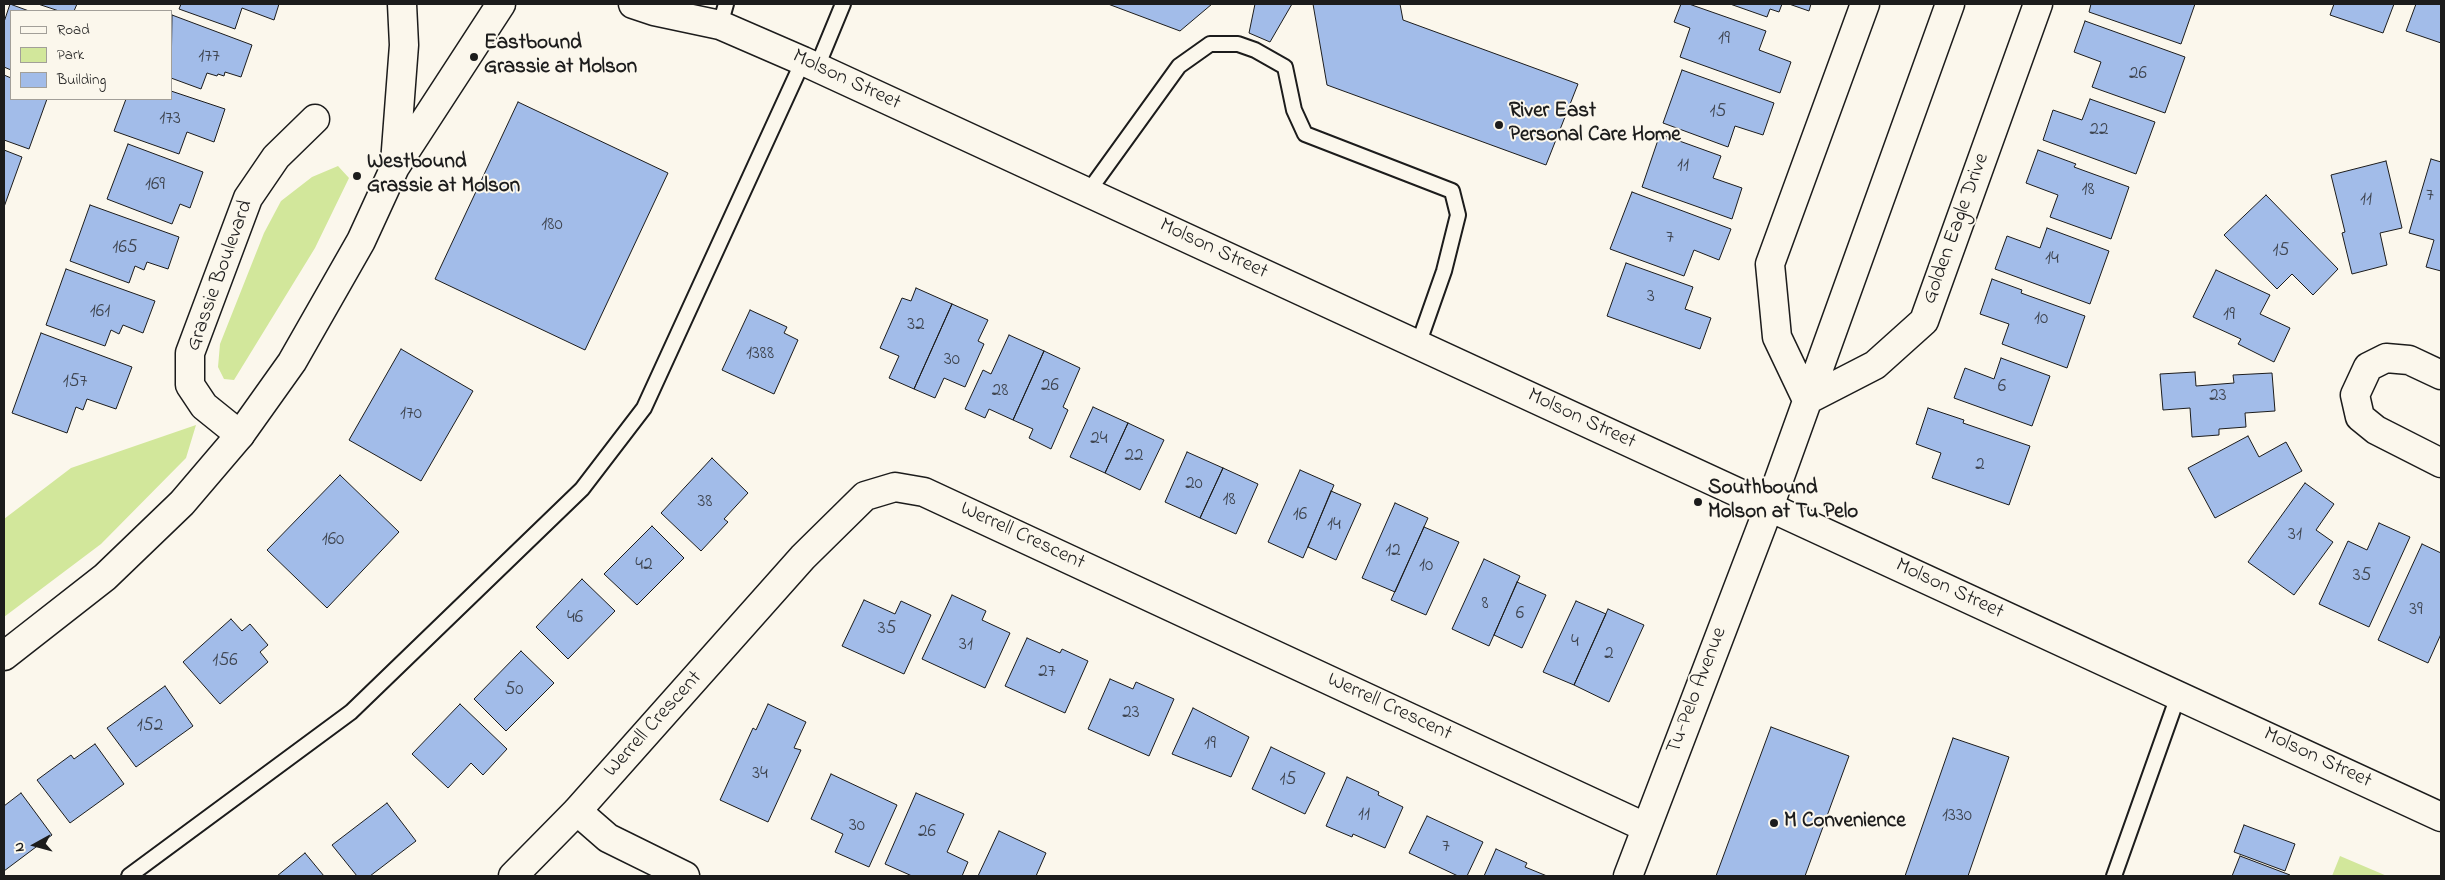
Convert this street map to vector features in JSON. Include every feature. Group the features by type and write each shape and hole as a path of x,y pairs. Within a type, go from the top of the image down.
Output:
{"street":[{"path":"395,167 404,45 402,4"},
{"path":"4,656 104,577 182,503 240,435 292,362 328,303 361,241 395,167 501,4"},
{"name":"Molson Street","path":"633,4 654,11 723,14"},
{"name":"Molson Street","path":"694,4 723,14 810,64 2441,817"},
{"path":"1807,400 1777,337 1770,264 1865,4"},
{"path":"1769,507 1950,4"},
{"name":"Golden Eagle Drive","path":"1807,400 1875,365 1924,321 2038,4"},
{"name":"Grassie Boulevard","path":"240,435 204,406 190,385 190,353 248,198 276,157 315,119"},
{"path":"2441,375 2409,360 2386,358 2368,367 2355,395 2360,417 2376,430 2441,463"},
{"name":"Werrell Crescent","path":"513,876 577,811 803,557 865,496 895,487 924,492 1645,827"},
{"name":"Tu-Pelo Avenue","path":"1628,876 1645,827 1769,507"},
{"path":"577,811 608,838 685,876"}],"lane":[{"path":"129,876 351,712 582,489 644,408 810,64 842,4"},
{"path":"1088,192 1179,66 1210,44 1238,44 1255,50 1285,67 1294,110 1305,134 1452,191 1458,215 1444,271 1418,345"},
{"path":"2114,876 2178,696"}],"green space":[{"path":"338,166 349,178 315,248 234,380 224,379 218,367 220,344 264,233 281,201 312,177"},
{"path":"196,425 186,458 101,544 4,617 4,519 71,468"},
{"path":"2340,856 2387,876 2332,876"}],"building":[{"path":"10,4 26,10 10,10 10,70 4,67 4,22"},
{"path":"38,4 77,4 74,10 56,10"},
{"path":"181,4 279,4 274,20 242,8 235,29 179,9"},
{"path":"1108,4 1212,4 1180,31"},
{"path":"1255,4 1292,4 1270,42 1249,33"},
{"name":"River East Personal Care Home","path":"1313,4 1400,4 1403,20 1578,84 1546,165 1327,85"},
{"path":"1681,4 1689,4 1766,31 1759,50 1791,62 1780,93 1680,57 1690,28 1674,22"},
{"path":"1730,4 1782,4 1779,12 1770,9 1767,17"},
{"path":"1789,4 1811,4 1809,11"},
{"path":"2091,4 2195,4 2181,44 2089,12"},
{"path":"2334,4 2394,4 2383,33 2330,15"},
{"path":"2416,4 2441,4 2441,43 2406,31"},
{"path":"172,15 252,45 241,77 225,72 224,76 207,73 201,89 172,78"},
{"path":"2085,21 2185,57 2165,113 2092,87 2101,62 2074,52"},
{"path":"1682,70 1774,103 1763,135 1735,126 1728,147 1663,123"},
{"path":"4,75 10,78 10,100 47,100 29,149 4,140"},
{"path":"172,91 225,109 214,142 187,132 179,154 114,131 126,100 172,100"},
{"path":"2090,99 2155,122 2136,174 2043,140 2053,110 2082,120"},
{"path":"518,102 668,173 585,350 435,279"},
{"path":"1660,134 1721,156 1713,178 1742,188 1732,219 1642,187"},
{"path":"128,144 203,172 190,208 180,204 172,224 107,199"},
{"path":"4,150 22,157 4,207"},
{"path":"2038,150 2076,164 2074,167 2129,187 2111,239 2050,217 2058,195 2026,183"},
{"path":"2431,159 2441,162 2441,271 2426,267 2434,240 2409,233"},
{"path":"2386,161 2402,228 2380,233 2387,265 2352,274 2342,233 2345,232 2331,175"},
{"path":"1632,192 1731,229 1719,260 1694,250 1684,276 1610,249"},
{"path":"2266,195 2338,269 2313,295 2292,274 2277,289 2224,235"},
{"path":"90,205 179,237 168,269 147,262 144,270 135,266 129,283 70,261"},
{"path":"2047,228 2109,251 2090,304 1995,269 2007,236 2040,248"},
{"path":"1626,263 1693,287 1685,309 1711,318 1700,349 1607,316"},
{"path":"66,269 155,301 143,333 123,325 119,334 111,330 105,346 46,325"},
{"path":"2216,270 2270,295 2260,314 2290,328 2274,362 2238,344 2241,339 2193,317"},
{"path":"1992,279 2022,290 2021,293 2085,316 2067,368 2002,344 2009,324 1980,314"},
{"path":"916,288 952,304 914,389 889,378 899,356 880,348 902,298 911,301"},
{"path":"952,304 988,320 978,341 984,344 965,387 944,378 935,398 914,389"},
{"path":"750,310 787,327 784,333 798,340 774,394 722,370"},
{"path":"41,333 132,367 116,409 87,399 83,410 76,407 67,433 12,413"},
{"path":"1009,335 1044,351 1013,420 989,409 985,418 965,409 983,370 991,374"},
{"path":"401,349 473,391 421,481 349,440"},
{"path":"1044,351 1080,368 1063,407 1068,410 1051,449 1029,438 1033,429 1013,420"},
{"path":"2001,358 2050,376 2032,426 1954,398 1965,368 1994,379"},
{"path":"2195,372 2196,386 2234,383 2233,375 2272,373 2275,411 2245,413 2246,427 2219,429 2219,435 2192,437 2190,408 2163,410 2160,374"},
{"path":"1093,407 1128,423 1105,473 1070,457"},
{"path":"1928,408 1964,420 1963,423 2030,446 2009,505 1932,478 1941,453 1916,444"},
{"path":"1128,423 1164,440 1140,490 1105,473"},
{"path":"2248,436 2259,457 2286,442 2302,471 2215,518 2188,468"},
{"path":"1187,452 1223,468 1200,518 1165,502"},
{"path":"712,458 748,493 724,519 728,522 701,551 661,513"},
{"path":"1223,468 1258,484 1236,534 1200,518"},
{"path":"1300,470 1334,485 1303,558 1268,542"},
{"path":"340,475 399,532 327,608 267,550"},
{"path":"2305,483 2334,504 2316,530 2333,542 2294,595 2248,562"},
{"path":"1331,491 1361,504 1336,560 1308,547"},
{"path":"1395,503 1428,518 1395,592 1362,578"},
{"path":"2379,523 2410,537 2369,627 2319,604 2348,541 2367,550"},
{"path":"652,526 684,558 637,605 604,574"},
{"path":"1424,527 1459,542 1426,615 1391,600"},
{"path":"2422,544 2441,553 2441,634 2428,663 2378,640"},
{"path":"1484,559 1520,576 1489,646 1452,629"},
{"path":"582,579 615,611 568,659 536,627"},
{"path":"1517,582 1546,595 1522,648 1494,635"},
{"path":"952,595 986,611 982,620 1010,633 985,688 922,659"},
{"path":"864,600 895,614 901,601 931,615 904,674 842,646"},
{"path":"1576,601 1606,614 1574,685 1543,672"},
{"path":"1608,609 1644,625 1609,702 1574,685"},
{"path":"231,619 242,631 250,624 268,645 260,652 268,662 220,704 183,662"},
{"path":"1027,638 1060,653 1062,649 1088,661 1065,713 1005,686"},
{"path":"521,651 554,683 506,731 474,699"},
{"path":"1110,679 1133,689 1136,682 1174,699 1149,756 1088,729"},
{"path":"165,686 193,726 136,767 107,728"},
{"path":"460,704 507,749 483,775 471,763 448,788 412,754"},
{"path":"768,704 806,722 794,748 801,750 768,822 720,800 753,728 756,730"},
{"path":"1193,708 1249,737 1231,777 1172,754"},
{"path":"1771,727 1849,756 1805,876 1716,876"},
{"path":"1953,738 2009,757 1968,876 1905,876"},
{"path":"95,744 124,784 70,823 37,780 71,755 74,759"},
{"path":"1271,747 1325,773 1305,814 1252,789"},
{"path":"831,774 897,805 869,867 835,852 843,834 811,819"},
{"path":"1347,777 1379,792 1378,795 1403,807 1385,848 1353,834 1352,837 1326,826"},
{"path":"21,793 52,835 4,871 4,806"},
{"path":"916,793 964,814 947,852 968,862 962,876 912,876 885,864"},
{"path":"387,803 416,841 370,876 357,876 332,845"},
{"path":"1427,816 1483,842 1467,876 1458,876 1409,853"},
{"path":"2244,825 2295,844 2285,871 2234,852"},
{"path":"999,831 1046,853 1036,876 978,876"},
{"path":"1496,849 1527,863 1525,867 1547,876 1484,876"},
{"path":"305,853 324,876 277,876"},
{"path":"2240,856 2290,875 2290,876 2232,876"}],"place":[{"name":"Eastbound Grassie at Molson","path":"474,57"},
{"name":"River East Personal Care Home","path":"1499,125"},
{"name":"Westbound Grassie at Molson","path":"357,176"},
{"name":"Southbound Molson at Tu Pelo","path":"1698,502"},
{"name":"M Convenience","path":"1774,823"}]}
